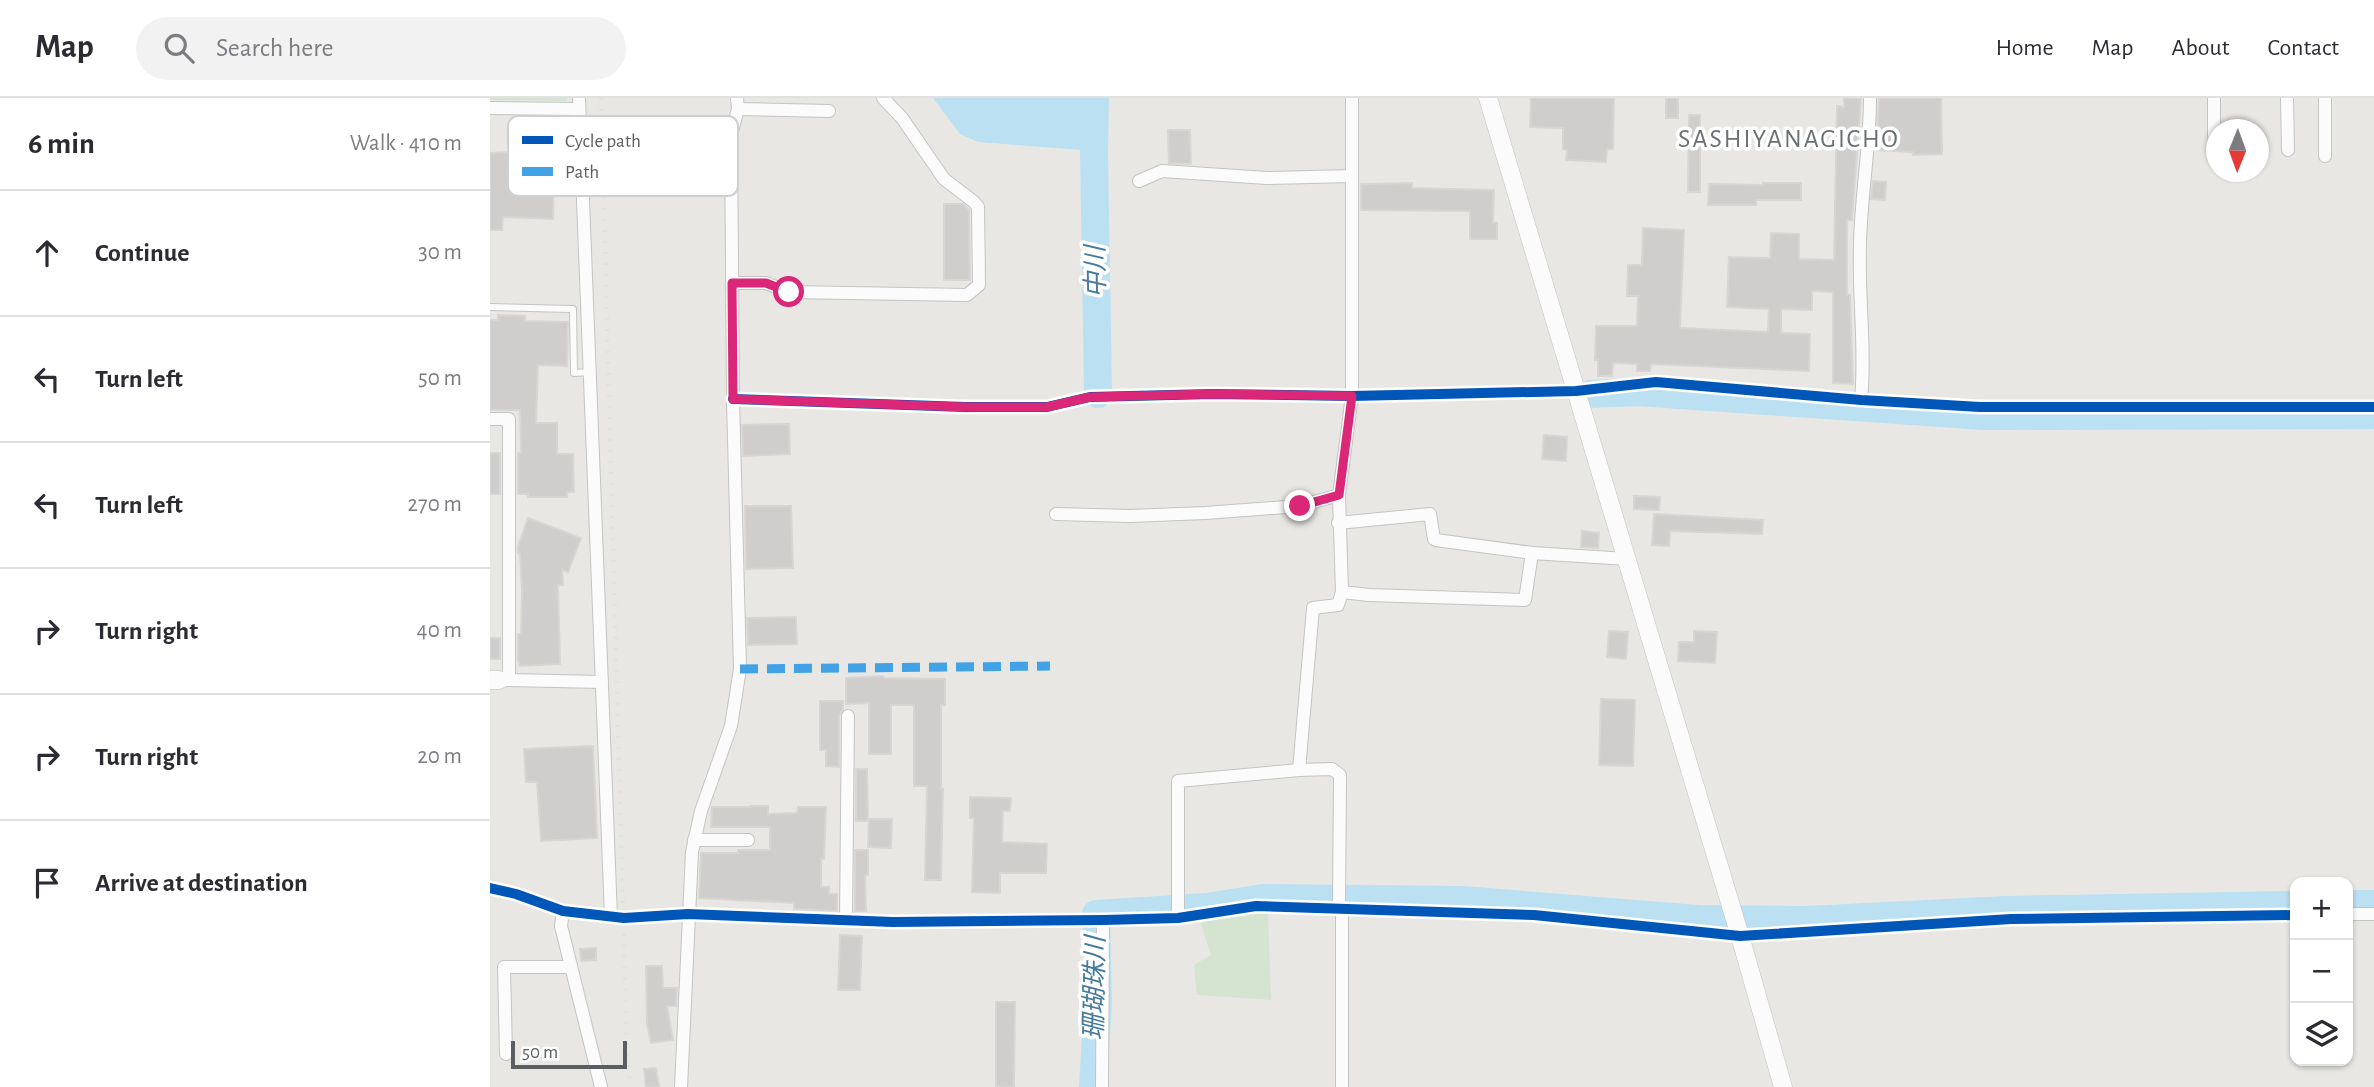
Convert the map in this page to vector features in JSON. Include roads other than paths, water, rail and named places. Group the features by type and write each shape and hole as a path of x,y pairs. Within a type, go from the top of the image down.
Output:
{"street":[{"path":"732,283 766,283 789,292 967,295 979,285 978,207 944,179 902,118 883,98"},
{"path":"1299,770 1313,608 1338,605 1342,592 1339,495 1352,396 1352,98"},
{"path":"1488,98 1783,1087"},
{"path":"1861,400 1864,370 1860,244 1870,98"},
{"path":"2214,98 2214,119"},
{"path":"2287,98 2288,150"},
{"path":"2325,98 2325,156"},
{"path":"738,103 829,111"},
{"path":"490,108 579,104"},
{"path":"1139,181 1162,171 1267,178 1351,176"},
{"path":"583,196 611,917"},
{"path":"681,1087 688,914 694,840 706,795 731,726 740,669 731,196"},
{"path":"733,399 1047,407 1090,397 1212,394 1352,396 1576,391 1656,382 1861,400 1980,407 2374,407"},
{"path":"490,419 509,419 499,680 602,682"},
{"path":"1056,514 1130,516 1205,513 1300,506 1339,495"},
{"path":"1338,523 1430,514 1436,540 1532,553 1626,559"},
{"path":"1342,592 1525,600 1532,553"},
{"path":"846,920 848,716"},
{"path":"1178,918 1178,781 1299,770 1332,769 1340,775 1342,1087"},
{"path":"694,840 748,840"},
{"path":"490,888 563,911 611,917 688,914 907,922 1103,920 1178,918 1256,906 1535,915 1740,936 2011,919 2290,915"},
{"path":"563,911 561,926 601,1087"},
{"path":"2353,914 2374,914"},
{"path":"1102,1087 1103,920"},
{"path":"506,1054 504,967 571,967"}],"lane":[{"path":"490,307 573,309 574,373 590,372"},
{"path":"573,320 588,319"}],"water":[{"path":"933,98 1109,98 1108,152 978,142 960,134"}],"waterway":[{"name":"中川","path":"1094,150 1098,394"},
{"name":"中川","path":"1591,394 1637,392 1984,416 2374,415"},
{"name":"珊瑚珠川","path":"1093,1087 1098,1003 1096,914 1207,907 1263,898 1463,900 1698,919 1808,920 2006,910 2290,905"},
{"name":"珊瑚珠川","path":"2353,904 2374,904"}],"railway":[{"path":"601,98 601,116"},
{"path":"604,196 627,1057 630,1087"}],"district":[{"name":"SASHIYANAGICHO","path":"1789,139"}]}
